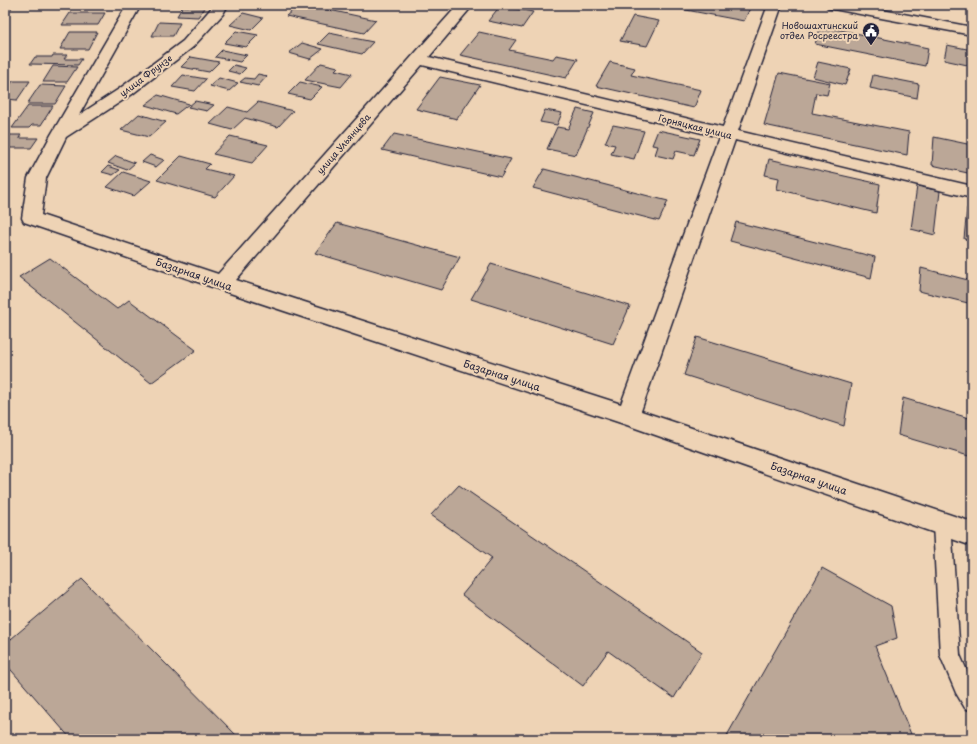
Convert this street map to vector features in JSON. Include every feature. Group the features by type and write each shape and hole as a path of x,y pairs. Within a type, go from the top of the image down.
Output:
{"street":[{"path":"59,134 134,5"},
{"name":"улица Фрунзе","path":"59,134 125,92 188,44 218,11 221,5"},
{"name":"улица Ульянцева","path":"222,283 466,5"},
{"path":"628,416 775,5"},
{"path":"833,5 972,31"},
{"name":"Горняцкая улица","path":"418,59 729,135 972,192"},
{"name":"Базарная улица","path":"59,134 38,178 31,218 222,283 628,416 972,534"}],"lane":[{"path":"942,524 950,655 963,686 972,701"}],"building":[{"path":"5,5 14,5 7,13 5,13"},
{"path":"299,5 306,5 376,20 364,33 286,16"},
{"path":"660,5 743,5 751,6 744,21"},
{"path":"183,6 205,7 198,17 177,16"},
{"path":"500,6 533,12 522,28 488,21"},
{"path":"70,13 105,13 98,25 62,25"},
{"path":"243,13 263,18 251,30 230,25"},
{"path":"633,16 659,21 647,46 620,41"},
{"path":"159,22 180,23 173,36 152,36"},
{"name":"Новошахтинский отдел Росреестра","path":"821,26 928,48 925,66 815,44"},
{"path":"236,31 258,35 246,47 224,43"},
{"path":"70,32 97,32 88,49 60,49"},
{"path":"479,32 516,40 509,50 553,59 556,55 578,59 566,78 460,55"},
{"path":"329,33 373,42 362,54 318,44"},
{"path":"302,43 323,49 310,59 289,53"},
{"path":"947,45 972,50 972,66 944,60"},
{"path":"222,50 247,55 240,62 215,57"},
{"path":"53,55 67,55 64,59 82,59 78,65 30,64 35,57 52,57"},
{"path":"191,57 219,62 209,72 181,67"},
{"path":"610,62 635,68 631,75 701,90 694,108 596,86"},
{"path":"818,62 851,69 845,85 813,77"},
{"path":"321,63 338,67 335,70 352,74 341,87 305,80"},
{"path":"234,65 246,68 240,74 228,71"},
{"path":"53,66 77,67 67,82 43,82"},
{"path":"779,73 830,83 827,95 816,93 812,113 909,132 907,155 764,125"},
{"path":"258,74 267,76 258,86 240,82 245,78 254,79"},
{"path":"183,75 206,79 195,91 172,87"},
{"path":"873,75 919,84 917,98 870,88"},
{"path":"440,77 480,85 457,119 416,109"},
{"path":"219,78 238,83 229,91 210,86"},
{"path":"13,81 30,81 17,100 5,99 5,92"},
{"path":"300,82 322,87 310,99 288,94"},
{"path":"40,85 66,86 55,104 27,104"},
{"path":"158,95 189,104 176,114 145,105"},
{"path":"195,101 214,105 207,111 188,107"},
{"path":"258,102 293,111 278,127 245,118 232,130 210,124 228,107 247,112"},
{"path":"28,106 53,106 41,125 32,125 29,128 12,128"},
{"path":"577,109 594,113 576,155 547,149 557,127 568,129"},
{"path":"545,110 562,113 557,125 540,122"},
{"path":"139,114 166,122 149,137 121,130"},
{"path":"613,125 644,131 634,159 611,154 615,145 605,143"},
{"path":"658,130 700,139 694,155 676,151 673,159 655,155 658,146 652,145"},
{"path":"394,134 511,159 501,177 382,150"},
{"path":"5,135 21,135 19,138 38,138 31,148 5,148"},
{"path":"230,136 268,145 252,163 213,154"},
{"path":"934,137 972,145 972,174 932,165"},
{"path":"150,155 164,160 156,167 142,162"},
{"path":"116,156 135,163 127,170 108,163"},
{"path":"181,156 210,164 205,169 234,176 215,197 157,180"},
{"path":"769,159 880,184 876,213 777,189 779,178 765,175"},
{"path":"108,166 120,170 113,175 102,172"},
{"path":"544,169 668,201 659,221 533,188"},
{"path":"123,172 151,181 134,196 107,187"},
{"path":"917,186 940,191 935,235 911,229"},
{"path":"967,208 972,209 972,241 964,239"},
{"path":"736,222 875,257 871,278 730,241"},
{"path":"337,223 460,257 441,290 315,253"},
{"path":"50,258 117,309 129,300 196,350 151,383 19,277"},
{"path":"491,264 630,306 613,344 471,299"},
{"path":"921,268 972,281 972,304 919,291"},
{"path":"697,337 851,384 844,426 684,375"},
{"path":"903,398 972,419 972,457 898,435"},
{"path":"459,485 702,652 674,698 608,651 583,686 462,595 492,558 431,515"},
{"path":"822,568 891,606 897,638 875,646 913,739 725,739"},
{"path":"82,579 240,739 71,739 5,663 5,644"}],"place":[{"name":"Новошахтинский отдел Росреестра","path":"871,46"}]}
